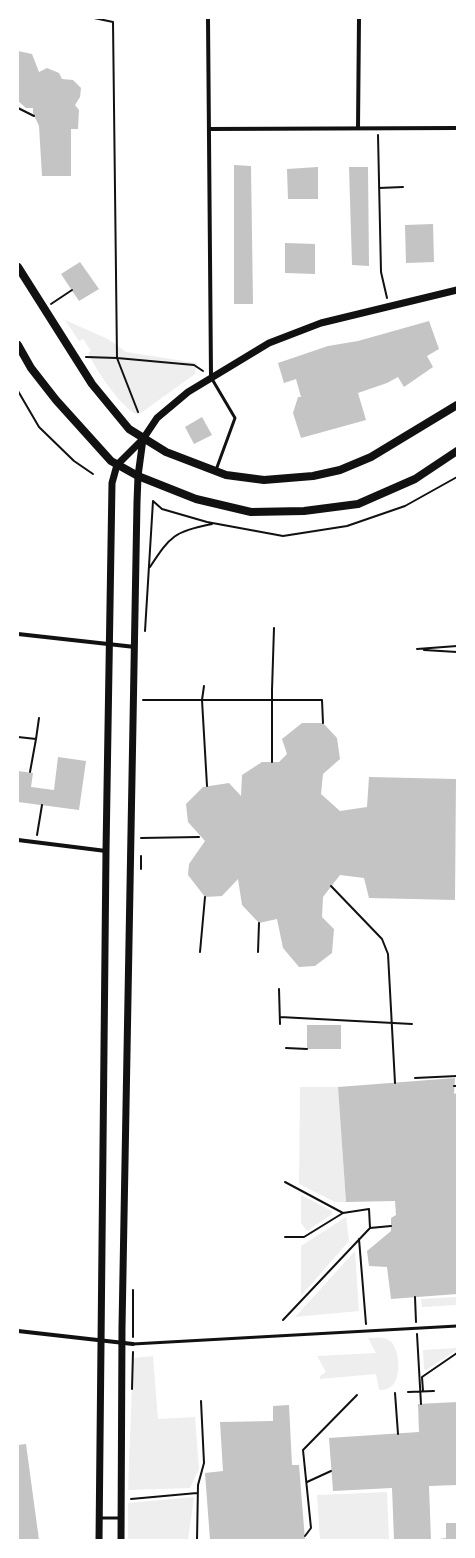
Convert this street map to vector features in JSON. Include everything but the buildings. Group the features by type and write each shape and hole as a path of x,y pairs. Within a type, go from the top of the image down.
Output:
{"main road":[{"path":"18,267 92,384 129,429 166,452 226,475 264,480 313,476 340,470 371,457 457,405"},
{"path":"18,345 31,368 56,400 80,429 111,461 138,476 196,499 251,512 304,511 358,504 415,479 457,451"}],"street":[{"path":"208,18 211,376"},
{"path":"358,128 359,18"},
{"path":"209,129 457,128"},
{"path":"98,1540 112,483 117,465 143,439 157,418 188,392 211,376 269,343 321,323 457,290"},
{"path":"120,1540 122,1342 138,476 143,439"},
{"path":"18,634 135,647"},
{"path":"18,840 106,851"},
{"path":"18,1331 134,1344"}],"lane":[{"path":"211,376 235,418 215,471"},
{"path":"134,1344 457,1326"},
{"path":"99,1518 121,1518"}],"path":[{"path":"94,18 113,22 117,358 138,412"},
{"path":"18,108 34,116"},
{"path":"378,128 378,188 381,272 390,306"},
{"path":"378,188 403,187"},
{"path":"44,308 72,290"},
{"path":"74,356 117,358 194,365 211,376"},
{"path":"18,391 39,427 69,457 93,474"},
{"path":"149,568 168,541 185,530 214,524"},
{"path":"272,762 274,628"},
{"path":"457,646 416,649 457,652"},
{"path":"204,686 202,700 207,786"},
{"path":"134,699 272,701 322,700 324,724"},
{"path":"30,772 39,718"},
{"path":"18,737 36,739"},
{"path":"36,842 42,805"},
{"path":"132,840 200,837"},
{"path":"331,886 382,940 388,954 395,1083"},
{"path":"200,952 205,897"},
{"path":"258,952 259,923"},
{"path":"279,989 280,1024"},
{"path":"280,1017 412,1024"},
{"path":"286,1048 307,1049"},
{"path":"415,1078 457,1076"},
{"path":"285,1182 343,1213"},
{"path":"284,1237 304,1237 343,1213 369,1209 370,1228"},
{"path":"283,1320 370,1228 391,1226"},
{"path":"359,1239 366,1331"},
{"path":"415,1297 421,1404"},
{"path":"423,1391 422,1377 457,1353"},
{"path":"408,1392 434,1390"},
{"path":"395,1393 398,1434"},
{"path":"304,1536 311,1528 303,1450 357,1395"},
{"path":"197,1540 197,1493 204,1463 201,1401"},
{"path":"307,1482 331,1471"},
{"path":"128,1500 197,1493"}],"shaded area":[{"path":"65,320 108,339 126,352 197,363 195,374 138,415 124,405 110,388 88,353 91,351 83,339 79,341"},
{"path":"300,1087 338,1087 346,1202 335,1202 299,1184"},
{"path":"301,1195 332,1211 332,1214 307,1231 301,1223"},
{"path":"346,1217 349,1241 301,1296 301,1246"},
{"path":"355,1251 359,1311 295,1317"},
{"path":"457,1297 457,1305 422,1307 421,1299"},
{"path":"368,1338 388,1339 396,1350 398,1369 396,1381 393,1385 386,1389 379,1390 376,1374 320,1379 320,1376 326,1372 317,1356 376,1353"},
{"path":"457,1348 457,1350 426,1370 424,1369 423,1350"},
{"path":"153,1356 158,1419 195,1417 199,1469 190,1488 128,1490 133,1358"},
{"path":"387,1492 389,1540 320,1540 317,1495"},
{"path":"194,1497 188,1540 128,1540 128,1503"}]}
